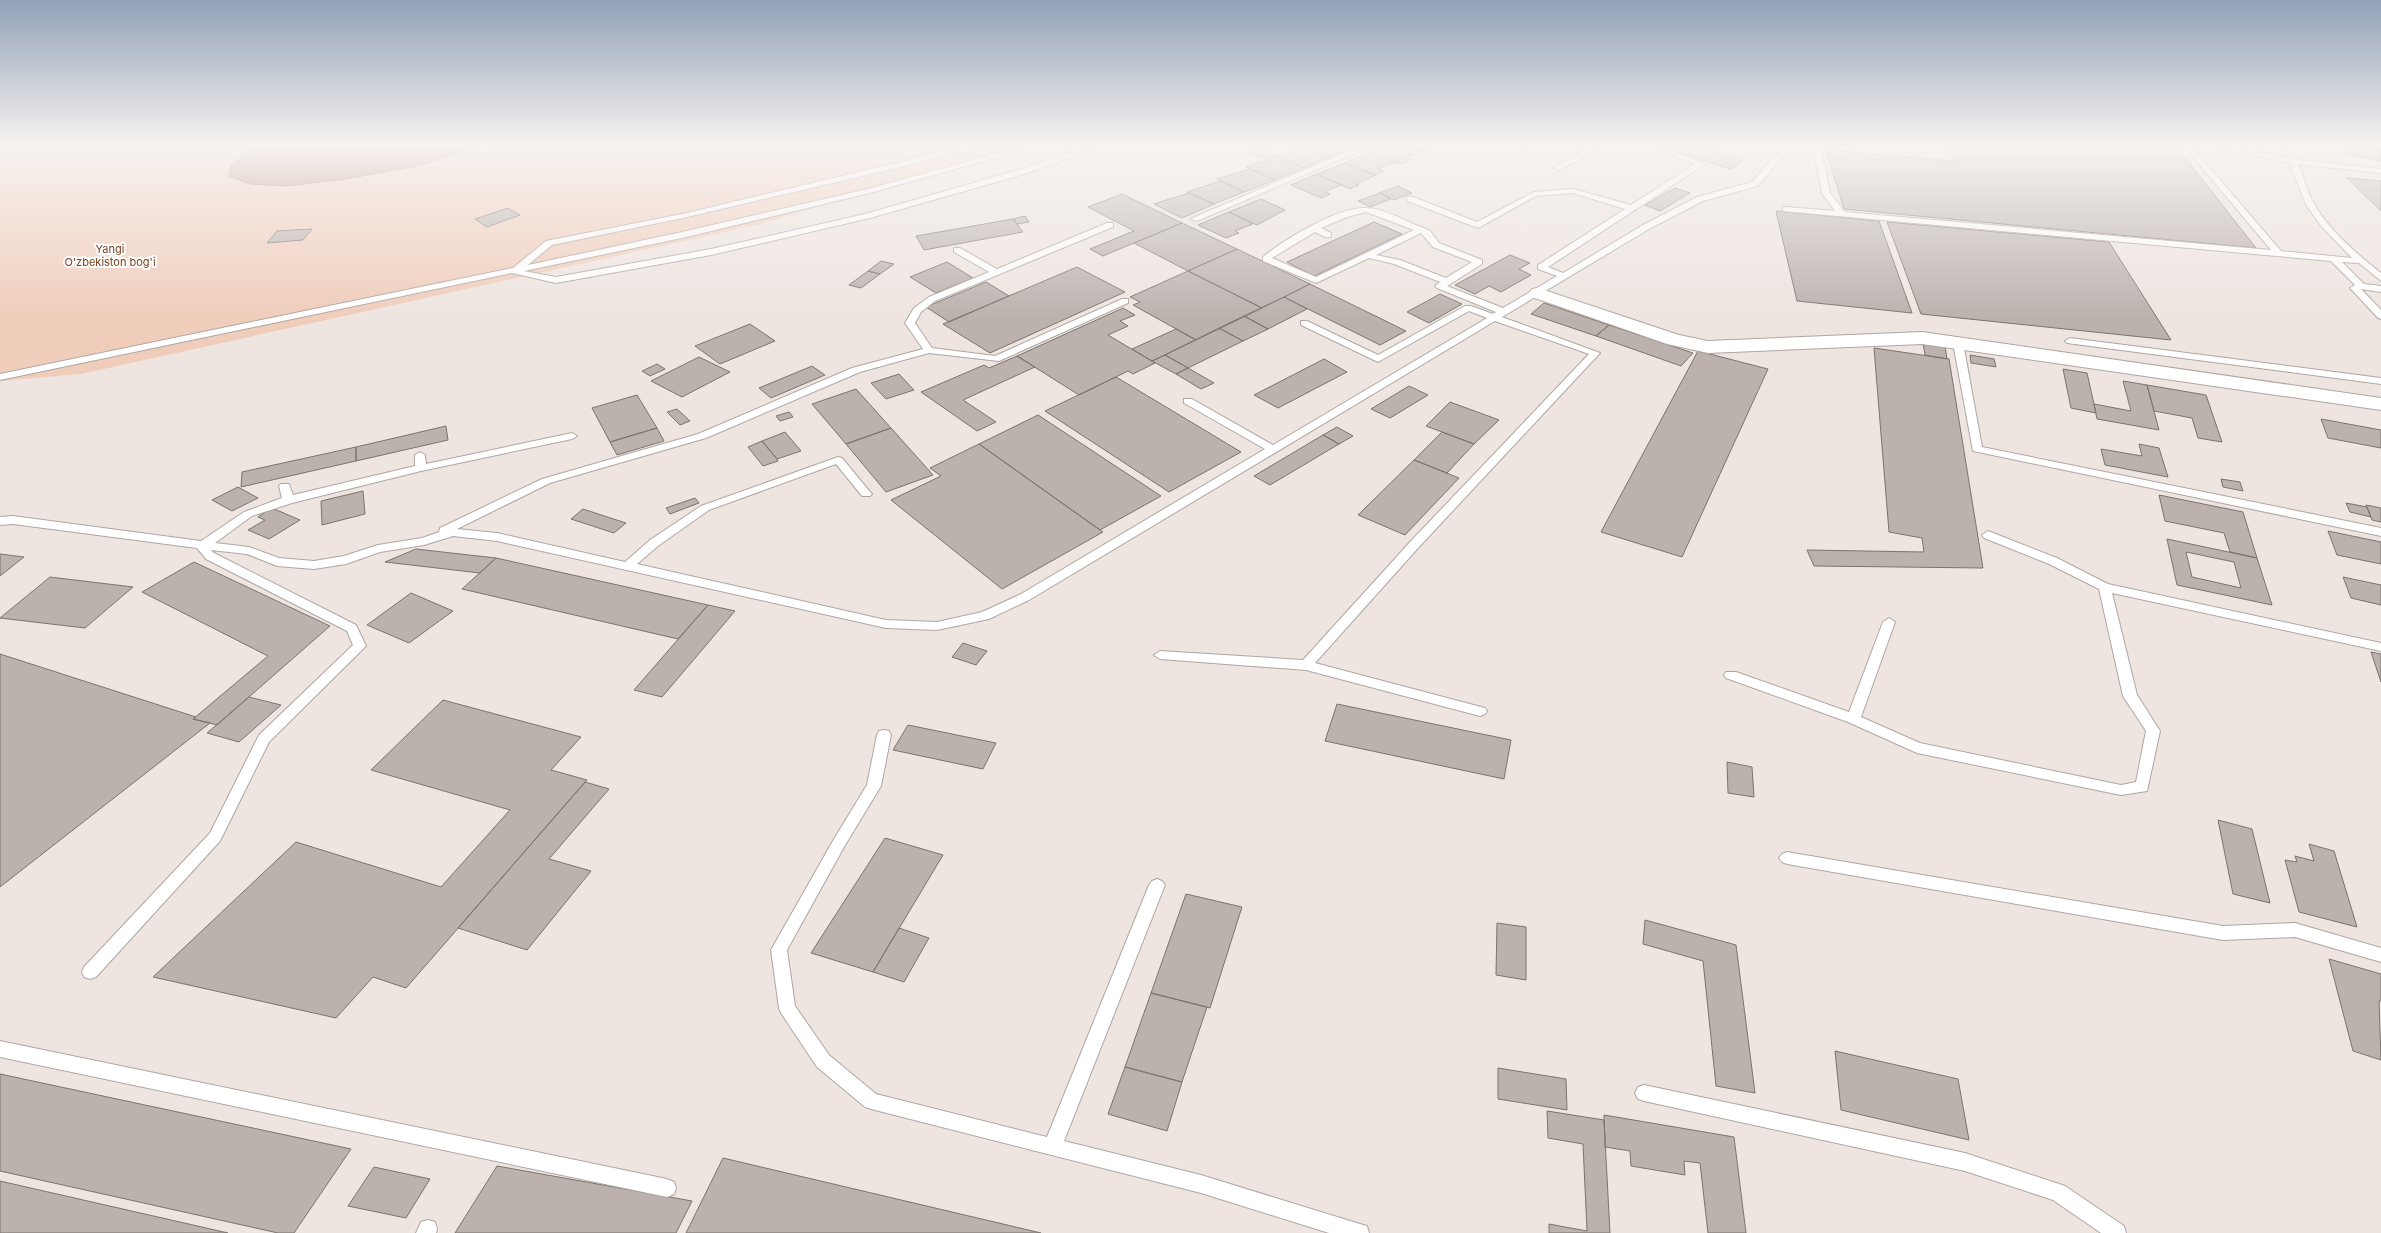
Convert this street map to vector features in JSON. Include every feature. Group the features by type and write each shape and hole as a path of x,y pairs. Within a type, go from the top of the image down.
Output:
{"street":[{"path":"1538,292 1674,340 1708,347 1922,338 2381,404"}],"lane":[{"path":"514,271 549,243 687,216 743,203"},
{"path":"0,377 514,271 824,203"},
{"path":"514,271 556,280 711,252 867,216 914,203"},
{"path":"1194,219 1234,203"},
{"path":"1419,203 1478,225 1519,203"},
{"path":"1612,203 1631,208"},
{"path":"1564,276 1541,267 1640,203"},
{"path":"0,521 13,520 249,551 277,562 314,565 346,560 378,549 424,541 452,532 497,537 886,624 937,626 985,616 1025,597 1646,227 1693,203"},
{"path":"1833,203 1842,214"},
{"path":"2234,203 2278,254"},
{"path":"2309,203 2361,261 2381,278"},
{"path":"1786,209 2361,261"},
{"path":"1306,665 1415,544 1595,353 1499,315 1440,286 1479,262 1436,245 1428,233 1420,230 1365,210 1314,228 1275,249 1266,258 1316,280 1420,230"},
{"path":"929,350 910,323 917,310 932,299 1110,225"},
{"path":"1314,228 1328,235"},
{"path":"957,250 996,272"},
{"path":"1366,255 1397,262 1447,282"},
{"path":"2334,259 2361,286 2381,289"},
{"path":"2361,286 2356,288 2381,316"},
{"path":"424,541 546,481 702,436 856,370 929,350 996,359 1125,301"},
{"path":"1304,323 1378,359 1468,308 1499,315"},
{"path":"2070,341 2381,381"},
{"path":"1958,343 1977,449 2381,532"},
{"path":"1188,401 1273,449"},
{"path":"202,546 248,514 288,500 421,468 572,436"},
{"path":"420,455 421,468"},
{"path":"628,566 654,543 705,508 838,460 866,494"},
{"path":"285,486 288,500"},
{"path":"1988,535 2053,561 2104,587 2381,647"},
{"path":"90,972 215,836 264,739 360,646 352,628 210,556 202,546"},
{"path":"1731,675 1853,719 1917,748 2121,790 2142,786 2153,731 2130,696 2104,587"},
{"path":"1853,719 1889,622"},
{"path":"1160,655 1306,665 1480,711"},
{"path":"884,734 874,786 779,950 787,1008 823,1061 871,1101 1201,1184 1360,1233"},
{"path":"1787,858 2223,932 2295,930 2381,955"},
{"path":"1052,1147 1157,884"},
{"path":"0,1049 667,1188"},
{"path":"1644,1093 1965,1162 2058,1192 2117,1233"}],"green space":[{"name":"Yangi O'zbekiston bog'i","path":"0,203 831,203 757,225 81,374 0,381"}],"building":[{"path":"1100,203 1140,203 1182,223 1103,256 1090,249 1134,231 1088,207"},
{"path":"1211,203 1214,204 1182,218 1154,204"},
{"path":"1252,203 1269,203 1285,210 1257,225 1229,212"},
{"path":"1361,203 1382,203 1370,207"},
{"path":"1649,203 1674,203 1660,211 1645,205"},
{"path":"1842,203 2220,203 2256,248 1844,209"},
{"path":"2372,203 2381,203 2381,211"},
{"path":"508,208 520,215 487,227 475,219"},
{"path":"1776,211 1879,221 1912,313 1797,301"},
{"path":"1229,212 1253,224 1235,231 1239,233 1226,238 1198,225"},
{"path":"1025,216 1029,222 1017,224 1013,219"},
{"path":"1013,219 1023,232 924,250 916,236"},
{"path":"1374,222 1402,234 1314,276 1287,262"},
{"path":"1887,222 2109,242 2171,340 1921,314"},
{"path":"1182,223 1237,249 1188,271 1134,243"},
{"path":"312,229 303,240 267,243 277,231"},
{"path":"1237,249 1310,284 1262,308 1188,271"},
{"path":"1510,255 1530,263 1519,269 1531,275 1501,292 1489,286 1475,294 1455,285"},
{"path":"881,261 894,264 880,274 868,271"},
{"path":"947,262 973,278 936,293 910,277"},
{"path":"1077,267 1125,292 990,353 943,324"},
{"path":"868,271 880,274 861,288 849,285"},
{"path":"1188,271 1262,308 1196,340 1133,305 1140,302 1130,297"},
{"path":"986,282 1009,296 949,322 926,307"},
{"path":"1310,284 1406,331 1380,345 1284,297"},
{"path":"1440,294 1462,304 1429,323 1407,312"},
{"path":"1284,297 1307,309 1268,329 1244,316"},
{"path":"1544,303 1609,325 1596,336 1531,314"},
{"path":"1123,308 1135,315 1120,321 1128,326 1108,335 1155,363 1133,374 1128,371 1079,395 1017,356"},
{"path":"1244,316 1268,329 1243,341 1219,328"},
{"path":"750,324 775,341 720,364 695,346"},
{"path":"1609,325 1693,353 1681,366 1596,336"},
{"path":"1219,328 1243,341 1188,368 1165,355"},
{"path":"1176,329 1196,340 1152,361 1132,349"},
{"path":"1923,343 1945,346 1947,359 1925,355"},
{"path":"1874,348 1949,359 1983,568 1814,566 1807,550 1924,552 1922,538 1889,532"},
{"path":"1698,351 1768,369 1682,557 1601,532"},
{"path":"1165,355 1188,368 1176,374 1152,361"},
{"path":"1970,355 1994,359 1996,367 1971,363"},
{"path":"1017,356 1035,367 963,400 996,422 977,431 921,392 984,365 989,368"},
{"path":"699,357 730,372 682,397 651,381"},
{"path":"1324,359 1347,372 1278,408 1254,395"},
{"path":"657,364 665,369 650,376 642,371"},
{"path":"812,366 825,375 771,398 759,388"},
{"path":"1188,368 1214,383 1201,389 1176,374"},
{"path":"2063,369 2087,373 2096,413 2071,408"},
{"path":"899,374 914,390 886,399 871,383"},
{"path":"1116,377 1241,452 1169,492 1045,411"},
{"path":"2123,381 2147,385 2159,430 2097,419 2094,404 2131,411"},
{"path":"2147,385 2206,395 2222,442 2198,438 2192,418 2154,411"},
{"path":"1409,386 1428,395 1390,418 1371,409"},
{"path":"856,389 891,428 846,444 812,404"},
{"path":"637,395 657,428 610,442 592,408"},
{"path":"1450,402 1499,420 1474,444 1426,426"},
{"path":"677,409 690,421 680,425 667,412"},
{"path":"789,412 793,417 780,421 776,416"},
{"path":"1038,415 1161,496 1100,530 979,444"},
{"path":"2321,419 2381,430 2381,448 2328,438"},
{"path":"446,426 448,440 356,461 356,447"},
{"path":"1337,427 1353,436 1339,444 1323,435"},
{"path":"657,428 664,441 617,455 610,442"},
{"path":"891,428 933,475 886,492 846,444"},
{"path":"785,432 801,451 777,459 762,441"},
{"path":"1442,432 1474,444 1447,473 1414,460"},
{"path":"1323,435 1339,444 1270,485 1254,476"},
{"path":"762,441 778,461 763,466 748,447"},
{"path":"979,444 1103,532 1002,589 891,500 941,476 930,468"},
{"path":"2139,444 2159,448 2168,477 2105,465 2101,449 2142,456"},
{"path":"356,447 356,461 241,487 242,472"},
{"path":"1414,460 1459,478 1405,535 1358,515"},
{"path":"2221,479 2240,482 2243,491 2223,487"},
{"path":"238,487 258,498 232,511 212,500"},
{"path":"363,491 365,514 322,525 321,501"},
{"path":"2159,495 2243,512 2257,558 2230,552 2224,533 2165,521"},
{"path":"695,498 699,503 670,514 666,508"},
{"path":"2346,503 2367,507 2371,517 2350,512"},
{"path":"2366,505 2381,508 2381,522 2372,520"},
{"path":"272,508 300,520 269,539 248,530 265,520 258,517"},
{"path":"583,509 626,523 614,533 571,519"},
{"path":"2328,531 2381,542 2381,564 2337,555"},
{"path":"2167,539 2257,558 2272,605 2177,585","holes":["2186,552 2234,562 2241,588 2192,577"]},
{"path":"416,549 496,558 480,573 385,562"},
{"path":"0,554 24,557 0,576"},
{"path":"496,558 708,605 678,639 462,589"},
{"path":"194,562 330,626 217,725 193,719 268,656 142,592"},
{"path":"50,577 133,587 85,628 0,618"},
{"path":"2343,577 2381,585 2381,605 2351,598"},
{"path":"411,593 453,611 409,643 367,625"},
{"path":"708,605 735,611 662,697 634,690"},
{"path":"963,643 987,651 976,665 952,657"},
{"path":"2371,652 2381,654 2381,682"},
{"path":"0,654 196,717 193,719 210,723 0,887"},
{"path":"249,697 281,705 239,742 207,733"},
{"path":"443,700 581,737 551,770 587,780 406,988 373,977 336,1018 153,977 296,842 441,887 510,810 371,770"},
{"path":"1337,704 1511,740 1504,779 1325,741"},
{"path":"908,725 996,743 983,769 893,750"},
{"path":"1727,762 1752,767 1754,797 1728,793"},
{"path":"585,782 609,789 549,859 591,871 527,950 458,928"},
{"path":"2218,820 2252,829 2270,903 2233,894"},
{"path":"885,838 943,855 873,972 811,953"},
{"path":"2309,844 2334,851 2357,927 2299,912 2285,860 2297,862 2295,856 2314,861"},
{"path":"1186,894 1242,907 1210,1008 1151,993"},
{"path":"1645,920 1736,945 1755,1093 1716,1086 1703,961 1643,944"},
{"path":"1497,923 1526,927 1526,980 1496,975"},
{"path":"899,928 929,938 904,982 873,972"},
{"path":"2329,959 2381,974 2381,1001 2379,1001 2381,1060 2353,1051"},
{"path":"1151,993 1207,1007 1182,1082 1125,1067"},
{"path":"1835,1051 1958,1079 1969,1140 1841,1110"},
{"path":"1125,1067 1182,1082 1167,1131 1108,1114"},
{"path":"1498,1068 1566,1079 1567,1110 1498,1099"},
{"path":"0,1074 351,1149 294,1233 278,1233 0,1171"},
{"path":"1547,1111 1604,1120 1610,1233 1549,1233 1549,1224 1587,1231 1583,1144 1548,1138"},
{"path":"1604,1115 1734,1137 1746,1233 1708,1233 1700,1163 1684,1161 1685,1175 1631,1166 1630,1151 1605,1147"},
{"path":"723,1158 1041,1233 686,1233"},
{"path":"497,1166 692,1201 676,1233 455,1233"},
{"path":"374,1167 430,1179 406,1218 348,1206"},
{"path":"0,1181 228,1233 0,1233"}]}
